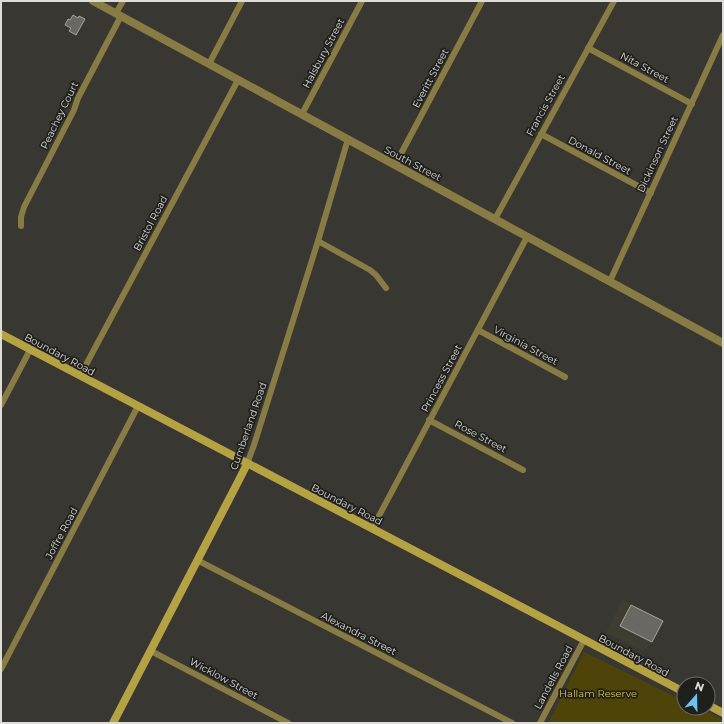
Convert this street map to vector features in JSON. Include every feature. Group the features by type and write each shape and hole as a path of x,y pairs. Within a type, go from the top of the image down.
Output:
{"main road":[{"name":"Boundary Road","path":"1,334 676,688"},
{"name":"Cumberland Road","path":"113,723 247,464"}],"street":[{"name":"South Street","path":"93,1 723,343"},
{"name":"Peachey Court","path":"20,226 24,207 74,110 78,98 119,15 123,1"},
{"path":"209,64 242,1"},
{"name":"Halsbury Street","path":"302,114 362,1"},
{"name":"Everitt Street","path":"395,165 482,1"},
{"name":"Francis Street","path":"495,219 614,1"},
{"name":"Dickinson Street","path":"610,282 723,35"},
{"name":"Nita Street","path":"588,48 692,104"},
{"name":"Bristol Road","path":"80,376 238,80"},
{"name":"Donald Street","path":"541,134 650,193"},
{"name":"Cumberland Road","path":"247,464 318,241 348,139"},
{"name":"Princess Street","path":"372,529 527,237"},
{"path":"318,241 370,270 386,288"},
{"name":"Virginia Street","path":"478,330 565,377"},
{"path":"1,405 30,350"},
{"name":"Joffre Road","path":"1,668 138,406"},
{"name":"Rose Street","path":"429,420 523,470"},
{"name":"Alexandra Street","path":"198,560 512,723"},
{"name":"Landells Road","path":"540,723 584,640"},
{"name":"Wicklow Street","path":"150,650 288,723"}],"shaded area":[{"path":"622,600 663,621 652,642 643,651 606,633"}],"green space":[{"name":"Hallam Reserve","path":"584,652 676,697 676,716 715,716 723,720 723,723 548,723"}],"building":[{"path":"73,15 78,18 79,16 85,19 76,35 69,31 71,28 65,25 68,19 70,20"},
{"path":"631,605 663,621 652,642 620,626"}]}
